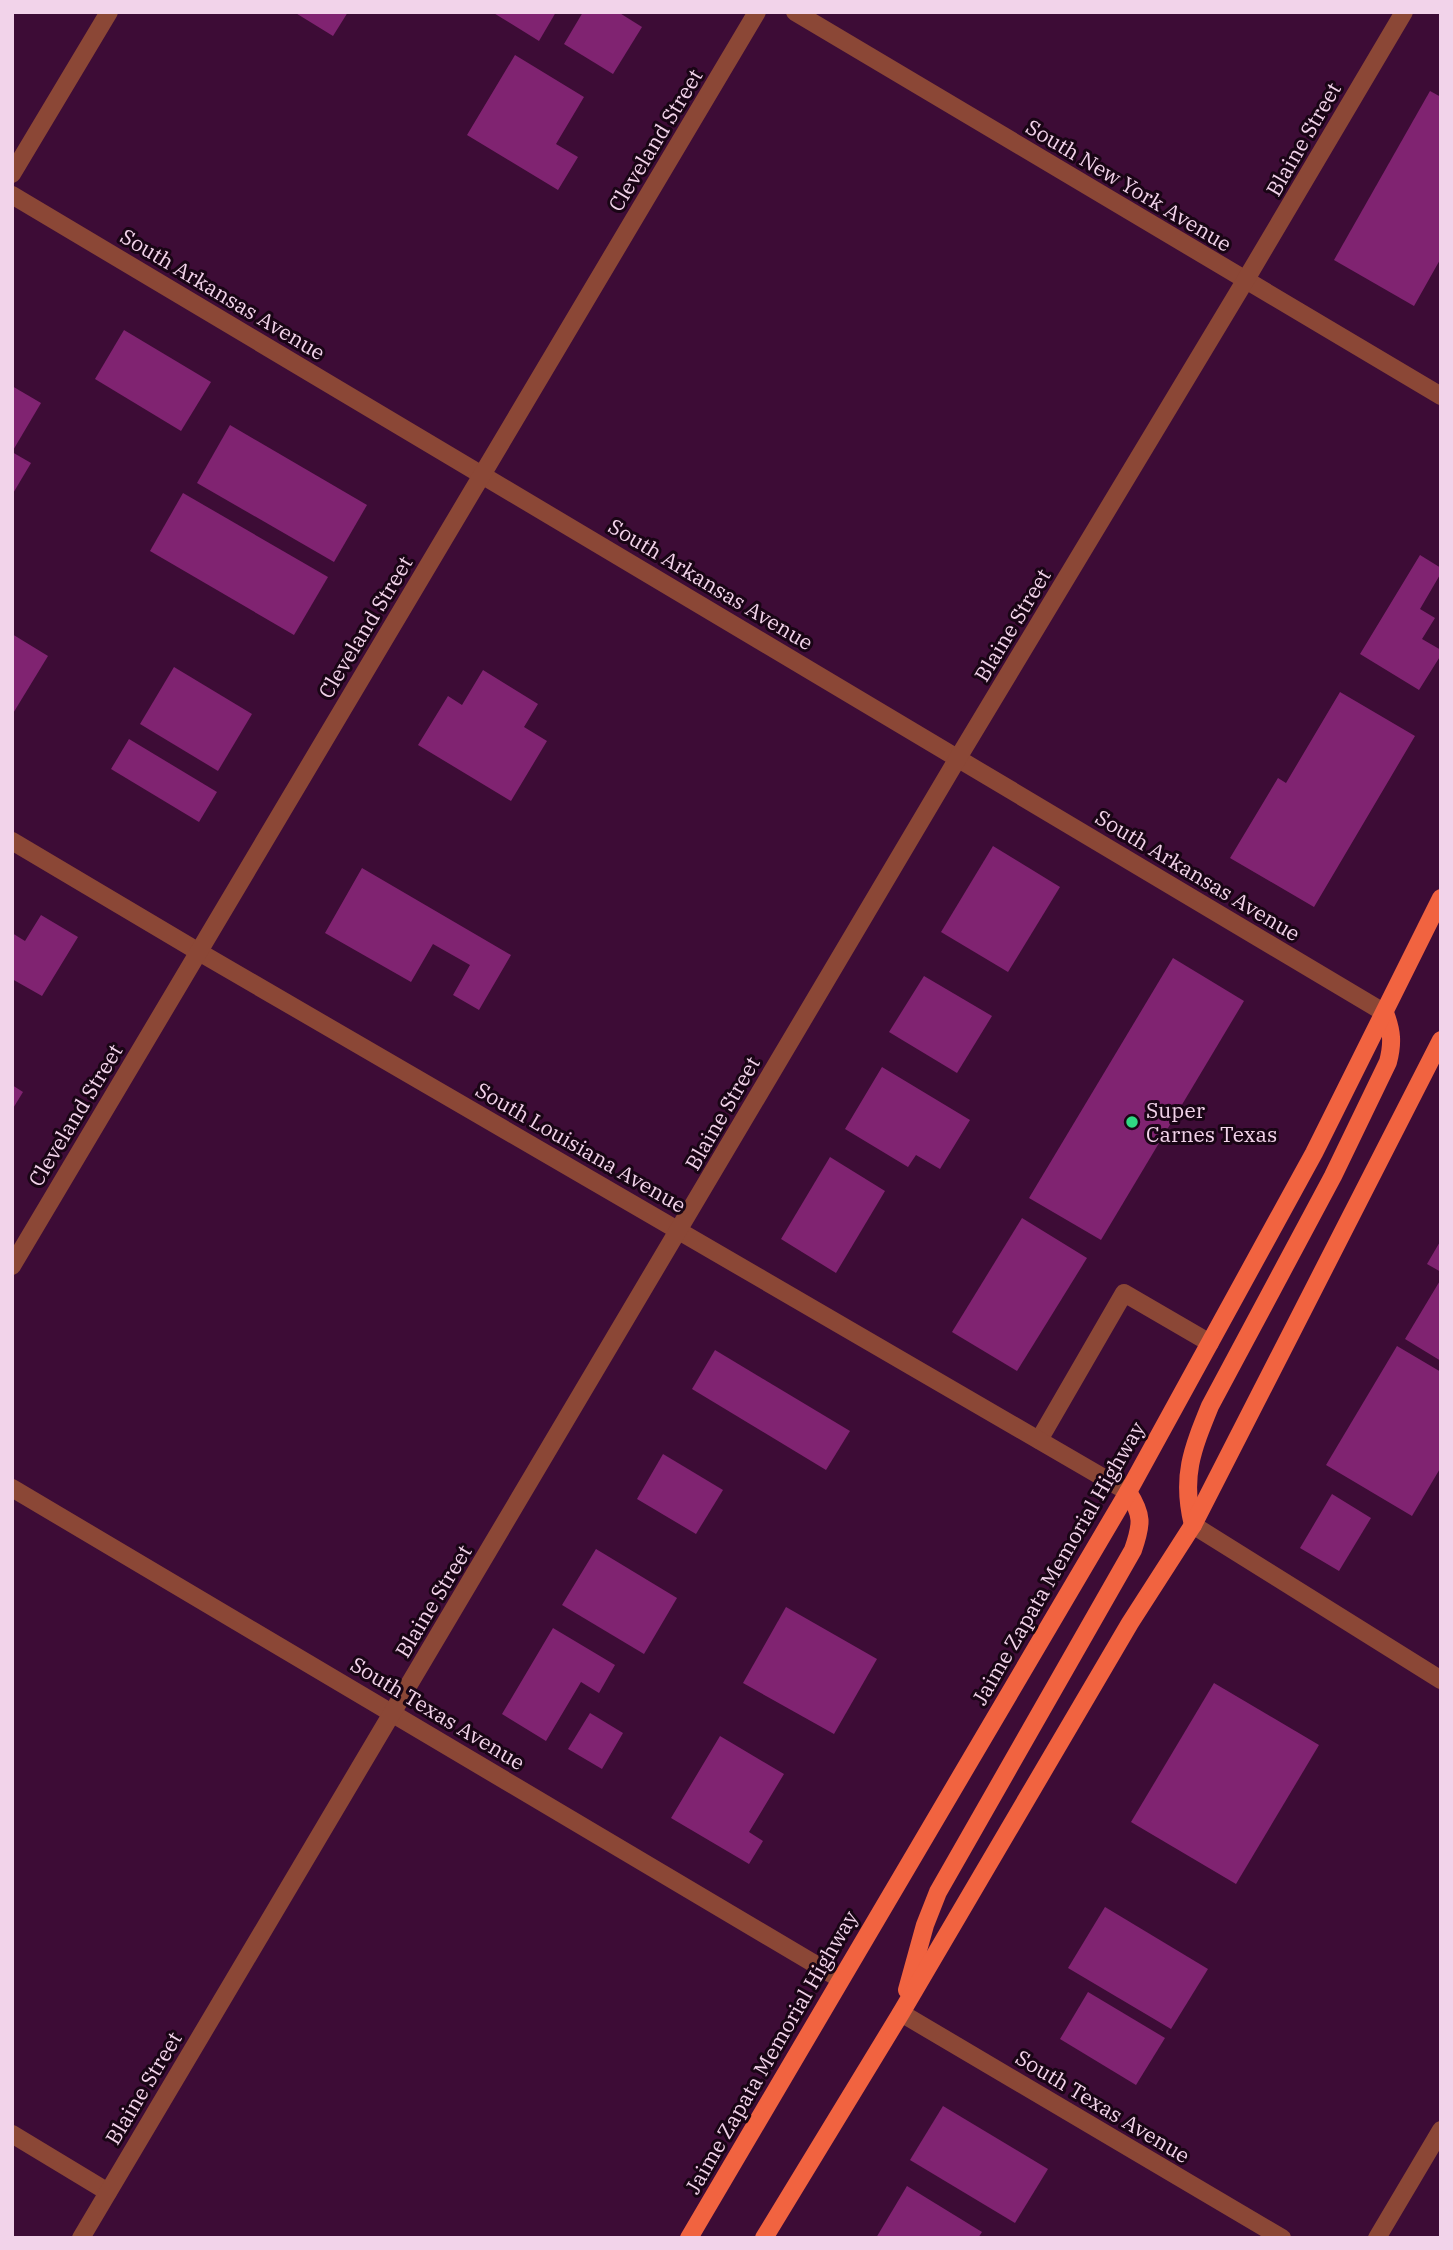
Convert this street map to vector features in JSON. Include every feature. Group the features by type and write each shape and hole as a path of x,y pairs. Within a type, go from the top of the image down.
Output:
{"main road":[{"name":"Jaime Zapata Memorial Highway","path":"689,2238 1128,1492 1314,1153 1441,898"},
{"path":"1193,1525 1187,1500 1188,1470 1195,1441 1210,1406 1334,1177 1388,1062 1392,1031 1385,1013"},
{"path":"764,2238 901,2013 1129,1623 1193,1525 1439,1046"},
{"path":"901,2013 925,1926 938,1892 1133,1550 1141,1527 1138,1507 1128,1492"}],"street":[{"path":"12,174 108,12"},
{"name":"Cleveland Street","path":"12,1266 757,12"},
{"name":"South New York Avenue","path":"795,12 1441,396"},
{"name":"Blaine Street","path":"81,2238 958,758 1404,12"},
{"name":"South Arkansas Avenue","path":"12,195 1385,1013"},
{"name":"South Louisiana Avenue","path":"12,841 198,952 1128,1492"},
{"path":"1039,1440 1124,1293 1210,1343"},
{"name":"South Texas Avenue","path":"12,1488 840,1979"},
{"path":"1193,1525 1441,1680"},
{"name":"South Texas Avenue","path":"901,2013 1282,2238"},
{"path":"1377,2238 1441,2130"},
{"path":"12,2134 108,2192"}],"building":[{"path":"294,12 348,12 333,36"},
{"path":"492,12 556,12 539,41"},
{"path":"583,12 618,12 642,27 613,74 564,44"},
{"path":"515,55 584,97 556,144 578,157 558,190 467,135"},
{"path":"1430,91 1441,97 1441,258 1414,306 1334,260"},
{"path":"124,330 211,382 181,431 95,379"},
{"path":"12,386 41,403 12,452"},
{"path":"230,425 367,505 334,562 197,483"},
{"path":"12,452 31,463 12,495"},
{"path":"183,493 328,577 294,635 150,551"},
{"path":"1420,555 1441,568 1441,573 1420,609 1435,618 1422,639 1441,650 1441,655 1419,690 1360,654"},
{"path":"12,634 48,656 12,715"},
{"path":"174,667 252,714 218,771 140,724"},
{"path":"483,670 538,704 524,727 547,741 511,801 418,745 448,696 462,705"},
{"path":"1340,692 1415,736 1314,907 1230,858 1278,778 1286,783"},
{"path":"129,739 217,792 199,822 111,769"},
{"path":"993,846 1060,887 1008,972 941,932"},
{"path":"362,868 511,955 479,1010 453,995 470,965 433,944 411,982 325,933"},
{"path":"41,915 78,937 42,996 12,979 12,933 25,941"},
{"path":"1173,958 1244,1001 1101,1240 1029,1198"},
{"path":"924,976 992,1016 957,1073 889,1032"},
{"path":"882,1067 970,1120 940,1169 916,1155 908,1167 845,1129"},
{"path":"12,1085 23,1092 12,1110"},
{"path":"830,1157 885,1191 836,1273 781,1239"},
{"path":"1022,1218 1087,1258 1017,1371 952,1332"},
{"path":"1441,1240 1441,1272 1427,1264"},
{"path":"1441,1279 1441,1361 1405,1339"},
{"path":"1397,1346 1441,1372 1441,1467 1412,1516 1326,1465"},
{"path":"715,1350 850,1431 826,1470 692,1389"},
{"path":"663,1454 723,1490 696,1534 637,1499"},
{"path":"1332,1494 1371,1518 1339,1571 1300,1548"},
{"path":"596,1549 677,1598 644,1654 562,1605"},
{"path":"786,1607 877,1659 834,1734 743,1683"},
{"path":"553,1628 615,1665 599,1693 581,1682 546,1741 502,1714"},
{"path":"1214,1683 1319,1745 1236,1884 1131,1822"},
{"path":"590,1713 623,1733 602,1769 568,1749"},
{"path":"720,1736 784,1774 749,1832 763,1841 749,1864 671,1818"},
{"path":"1105,1907 1208,1969 1171,2029 1068,1968"},
{"path":"1088,1992 1165,2038 1136,2085 1060,2039"},
{"path":"943,2106 1048,2169 1015,2223 910,2160"},
{"path":"907,2186 982,2232 978,2238 876,2238"}],"place":[{"name":"Super Carnes Texas","path":"1132,1122"}]}
